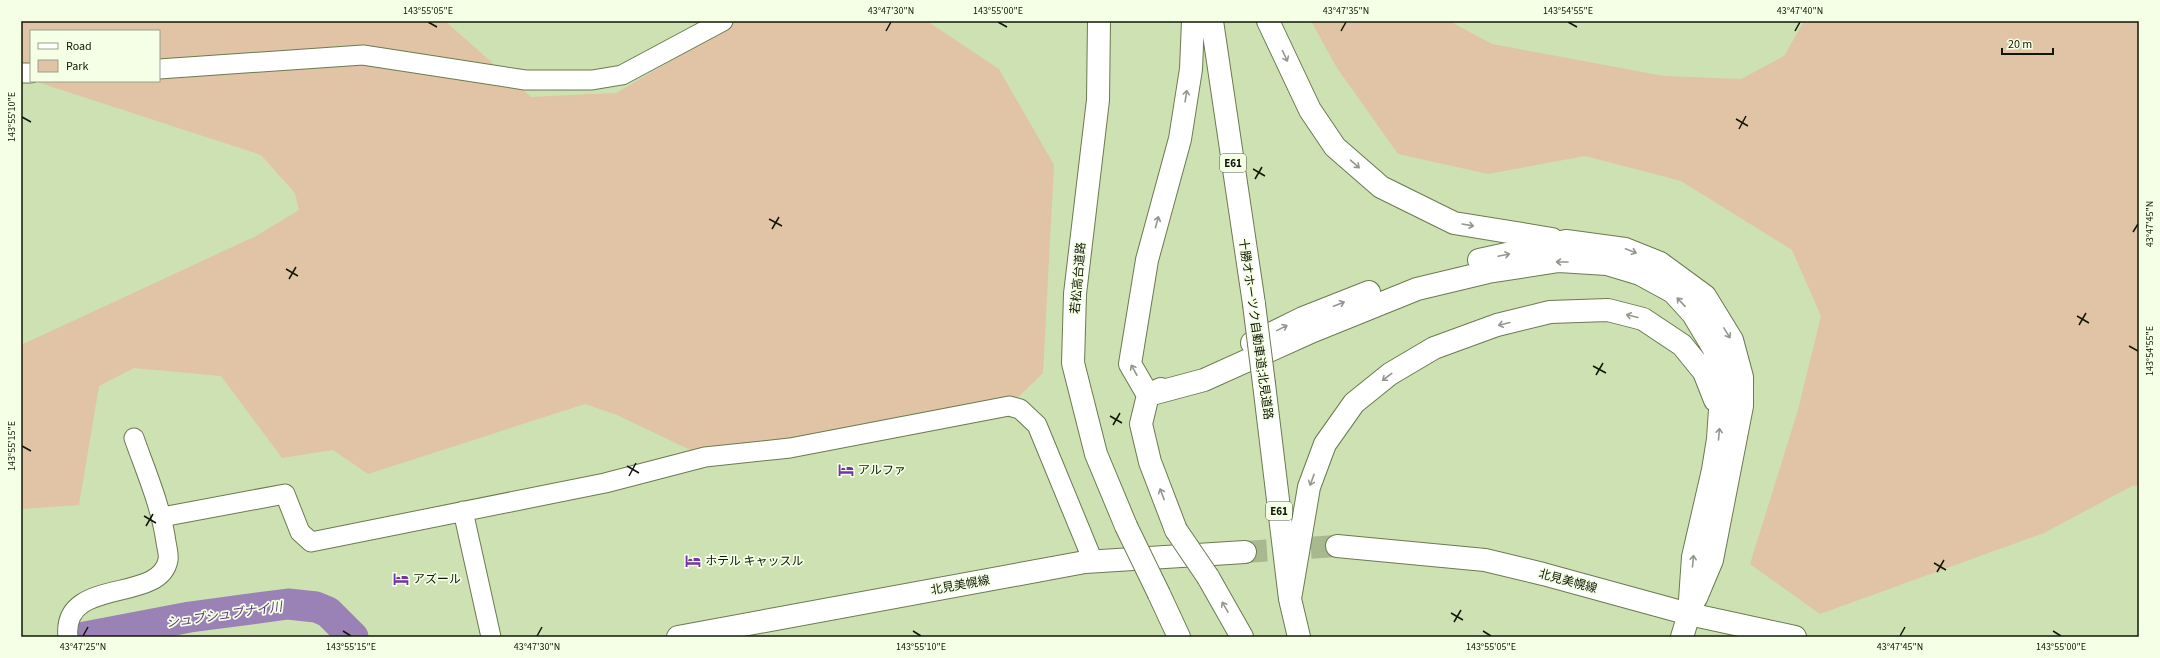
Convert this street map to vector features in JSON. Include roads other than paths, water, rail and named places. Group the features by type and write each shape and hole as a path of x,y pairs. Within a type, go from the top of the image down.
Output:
{"main road":[{"name":"若松高台道路","path":"1099,21 1098,100 1075,294 1073,363 1096,454 1126,526 1178,637"},
{"path":"1193,21 1191,69 1180,139 1147,260 1130,364 1148,395 1141,424 1150,462 1176,530 1208,577 1242,637"},
{"name":"十勝オホーツク自動車道;北見道路","path":"1212,21 1254,304 1290,599 1299,637"},
{"path":"1268,21 1310,110 1335,147 1381,187 1454,223 1625,249 1660,263 1705,296 1732,340 1742,377 1742,406 1712,560 1689,614 1682,637"},
{"path":"1148,395 1303,318 1421,272 1566,241"},
{"path":"1148,395 1204,380 1313,331 1417,289 1488,272 1559,261 1607,264 1640,274 1673,292 1693,314 1714,349 1722,380 1713,470 1693,557 1689,614"},
{"path":"1290,599 1309,487 1325,444 1354,403 1390,374 1434,348 1497,325 1550,312 1608,310 1643,319 1682,345 1704,372 1720,412"},
{"name":"北見美幌線","path":"1337,546 1484,560 1543,574 1689,614 1795,637"},
{"name":"北見美幌線","path":"678,637 1093,561 1245,552"}],"street":[{"path":"160,69 363,55 525,80 592,80 622,75 723,21"},
{"path":"162,517 285,494 300,532 311,542 605,483 705,457 790,448 1009,406 1020,409 1037,425 1093,561"},
{"path":"68,632 71,613 81,603 154,580 165,570 169,559 162,517 134,438"},
{"path":"463,511 491,637"}],"waterway":[{"name":"シュブシュブナイ川","path":"85,637 190,617 288,604 316,607 328,612 353,637"}],"tunnel":[{"path":"1245,552 1337,546"}],"place":[{"name":"アルファ","path":"846,470"},
{"name":"ホテル キャッスル","path":"693,561"},
{"name":"アズール","path":"401,579"}]}
